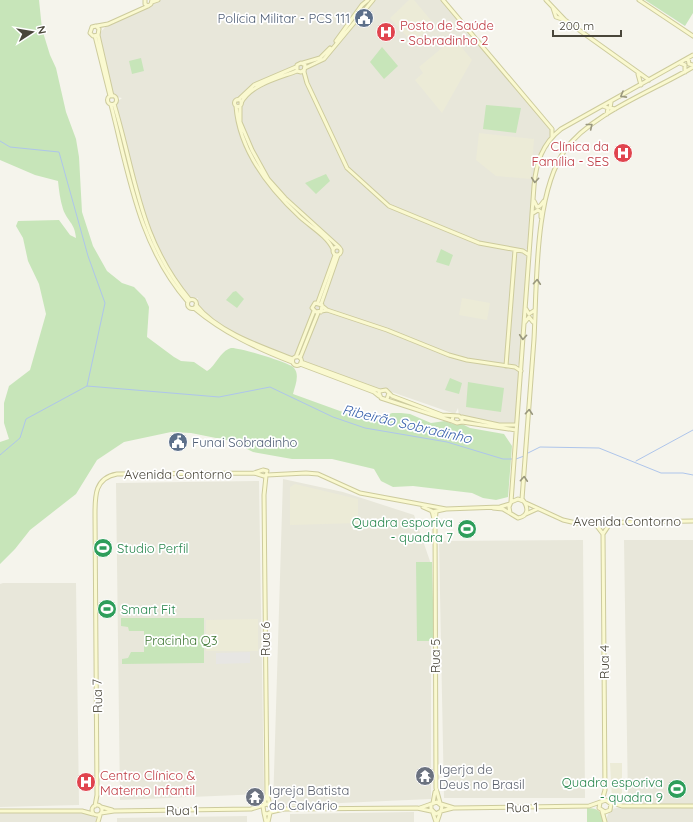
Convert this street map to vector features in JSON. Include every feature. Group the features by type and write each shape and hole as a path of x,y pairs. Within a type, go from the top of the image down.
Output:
{"street":[{"path":"97,34 90,33 93,26 108,24 142,8 146,3 158,0"},
{"path":"368,0 362,4 330,49 320,58 298,63 297,70 307,83 347,168 389,206 479,243 523,251 529,255"},
{"path":"336,255 328,241 300,216 265,181 241,132 234,102 254,85 297,70 305,69 324,59 373,0"},
{"path":"443,0 552,129 559,131"},
{"path":"546,0 553,8 562,14 566,20 649,80"},
{"path":"639,0 693,36"},
{"path":"553,8 558,18 566,20"},
{"path":"555,14 558,11"},
{"path":"558,18 562,14"},
{"path":"97,34 108,24"},
{"path":"97,26 97,34 111,96 108,100 113,104 142,212 151,238 170,275 189,301 189,307 194,308 221,329 242,341 380,390 386,390 392,396 442,414 499,425 516,424"},
{"path":"510,513 533,200 538,160 552,137 559,131 693,55"},
{"path":"540,230 545,199 555,166 565,150 577,137 605,116 685,72 693,66 688,64 688,58"},
{"path":"303,63 307,83"},
{"path":"680,63 685,65 685,72"},
{"path":"297,70 255,88 244,97 241,104 240,122 252,150 268,179 285,198 339,247 341,252 336,255 320,304 319,312 297,360"},
{"path":"637,72 641,85"},
{"path":"111,96 116,100 113,104"},
{"path":"238,100 241,104"},
{"path":"612,100 610,108 617,109"},
{"path":"236,106 241,104"},
{"path":"601,106 608,108 608,113 605,116"},
{"path":"552,129 552,137"},
{"path":"533,200 535,205 540,206 545,199"},
{"path":"526,514 528,508 524,501 525,459 534,338 540,212 534,211 532,216"},
{"path":"333,249 339,247"},
{"path":"523,251 530,247"},
{"path":"506,366 506,349 515,250"},
{"path":"526,293 527,313 532,314 535,309"},
{"path":"189,301 194,301 196,305 212,320 236,335 374,392 387,399 457,423 462,422 516,430"},
{"path":"297,360 314,311 313,305 320,304 327,310 387,330 449,355 467,360 506,366 521,371"},
{"path":"314,311 319,312 327,310"},
{"path":"524,325 527,318 531,318 533,321 534,338"},
{"path":"515,368 521,363"},
{"path":"380,390 380,396"},
{"path":"387,399 389,393"},
{"path":"452,421 453,416"},
{"path":"462,417 462,422"},
{"path":"263,475 264,470 275,473"},
{"name":"Rua 6","path":"266,471 263,475 265,484 267,794 270,805 270,813"},
{"name":"Avenida Contorno","path":"96,597 95,495 97,487 104,480 118,474 254,473 263,475"},
{"path":"263,475 275,473 318,474 360,493 446,509"},
{"path":"493,508 518,499 524,501"},
{"name":"Avenida Contorno","path":"524,501 568,521 693,521"},
{"path":"420,505 434,511 446,509 493,508 503,510 518,518 539,509"},
{"name":"Rua 5","path":"434,507 436,788"},
{"path":"594,522 603,534 611,522"},
{"name":"Rua 4","path":"603,534 605,790"},
{"name":"Rua 7","path":"94,814 97,795 96,597"},
{"path":"436,788 441,812 436,822"},
{"path":"436,788 432,804 432,812 436,822"},
{"path":"605,790 601,802 601,810 605,822"},
{"path":"605,790 610,802 605,822"},
{"name":"Rua 6","path":"263,813 263,805 267,794"},
{"name":"Rua 7","path":"97,795 101,807 101,814"},
{"path":"589,806 601,802 610,802 622,806"},
{"path":"251,809 263,813 270,813 284,809 418,808 432,804 440,804 454,808"},
{"path":"251,809 263,805 270,805 284,809"},
{"path":"589,806 601,810 609,810 622,806 693,806"},
{"name":"Rua 1","path":"454,808 589,806"},
{"path":"82,811 94,807 101,807 114,811"},
{"path":"418,808 432,812 441,812 454,808"},
{"name":"Rua 1","path":"114,811 251,809"},
{"path":"0,811 82,811 101,814 114,811"},
{"path":"263,813 267,822"},
{"path":"267,822 270,813"},
{"path":"94,814 98,822"},
{"path":"98,822 101,814"}],"shaded area":[{"path":"158,0 443,0 552,129 552,137 538,161 530,247 524,251 529,255 521,363 515,367 521,371 516,425 499,425 459,416 458,408 455,414 386,390 380,390 301,362 299,357 293,359 236,335 212,319 196,305 198,298 190,300 170,275 159,257 146,226 114,104 122,98 112,96 99,34 108,24"},
{"path":"409,0 414,0 434,24 413,43 390,18"},
{"path":"454,38 472,60 442,113 415,80 423,73 419,67"},
{"path":"479,133 534,139 531,179 496,176 476,160"},
{"path":"462,298 490,303 487,320 459,315"},
{"path":"283,479 343,492 414,515 431,564 431,799 273,806"},
{"path":"259,481 264,794 120,800 116,483"},
{"path":"295,484 358,499 358,523 290,525 290,487"},
{"path":"583,540 585,798 444,798 439,541"},
{"path":"624,540 693,540 693,804 628,804"},
{"path":"76,583 79,805 0,807 0,584"},
{"path":"258,619 258,651 206,651 206,620"},
{"path":"250,652 250,663 216,664 216,653"},
{"path":"610,763 622,763 622,798 612,799"},
{"path":"622,806 693,806 693,822 605,822 610,810"},
{"path":"82,811 94,814 98,822 0,822 0,812"},
{"path":"414,812 414,822 290,822 290,814"},
{"path":"247,816 247,822 117,822 117,818"}],"green space":[{"path":"0,0 39,0 42,29 50,55 56,68 66,112 76,139 79,157 82,212 93,246 107,271 122,283 134,287 145,298 149,307 147,337 181,361 194,362 207,371 224,352 231,348 236,348 275,359 291,366 296,371 297,374 293,394 351,415 382,420 383,417 392,413 410,414 431,423 445,421 453,424 462,424 470,428 504,434 512,446 508,497 496,500 483,498 472,493 413,486 393,487 381,481 374,469 332,459 292,459 253,452 231,441 191,433 171,432 124,442 97,460 76,494 30,530 15,549 0,564 0,442 9,439 4,423 4,403 9,386 30,370 46,314 39,284 28,261 23,238 16,226 18,221 59,220 70,235 76,238 73,225 63,209 58,181 35,175 0,160"},
{"path":"645,0 693,0 693,13 685,26"},
{"path":"382,47 398,66 384,79 370,62"},
{"path":"141,58 144,71 132,74 129,61"},
{"path":"486,105 521,108 516,133 483,129"},
{"path":"326,174 330,181 316,194 305,183"},
{"path":"441,249 453,255 449,266 436,262"},
{"path":"236,291 244,299 237,308 226,300 233,292"},
{"path":"450,378 462,383 459,394 445,390"},
{"path":"468,382 504,388 501,412 466,407"},
{"path":"416,562 432,562 434,641 417,641"},
{"name":"Pracinha Q3","path":"121,618 204,618 204,663 122,664 122,659 128,658 131,652 144,652 144,631 129,631 128,627 121,626"},
{"path":"587,808 599,811 605,822 587,822"}],"waterway":[{"path":"0,141 10,147 59,152 88,256 105,303 87,386"},
{"name":"Ribeirão Sobradinho","path":"0,455 20,438 26,419 87,386 219,397 270,387 333,417 365,428 447,442 503,459 512,459"},
{"path":"636,461 693,430"},
{"name":"Ribeirão Sobradinho","path":"526,454 540,447 599,448 661,473 683,473 693,475"},
{"name":"Ribeirão Sobradinho","path":"516,459 524,456"}],"place":[{"name":"Polícia Militar - PCS 111","path":"364,18"},
{"name":"Posto de Saúde - Sobradinho 2","path":"386,32"},
{"name":"Clínica da Família - SES","path":"623,153"},
{"name":"Funai Sobradinho","path":"178,442"},
{"name":"Quadra esporiva - quadra 7","path":"467,529"},
{"name":"Studio Perfil","path":"103,548"},
{"name":"Smart Fit","path":"107,609"},
{"name":"Igerja de Deus no Brasil","path":"425,776"},
{"name":"Centro Clínico & Materno Infantil","path":"86,782"},
{"name":"Quadra esporiva - quadra 9","path":"677,789"},
{"name":"Igreja Batista do Calvário","path":"255,797"}]}
